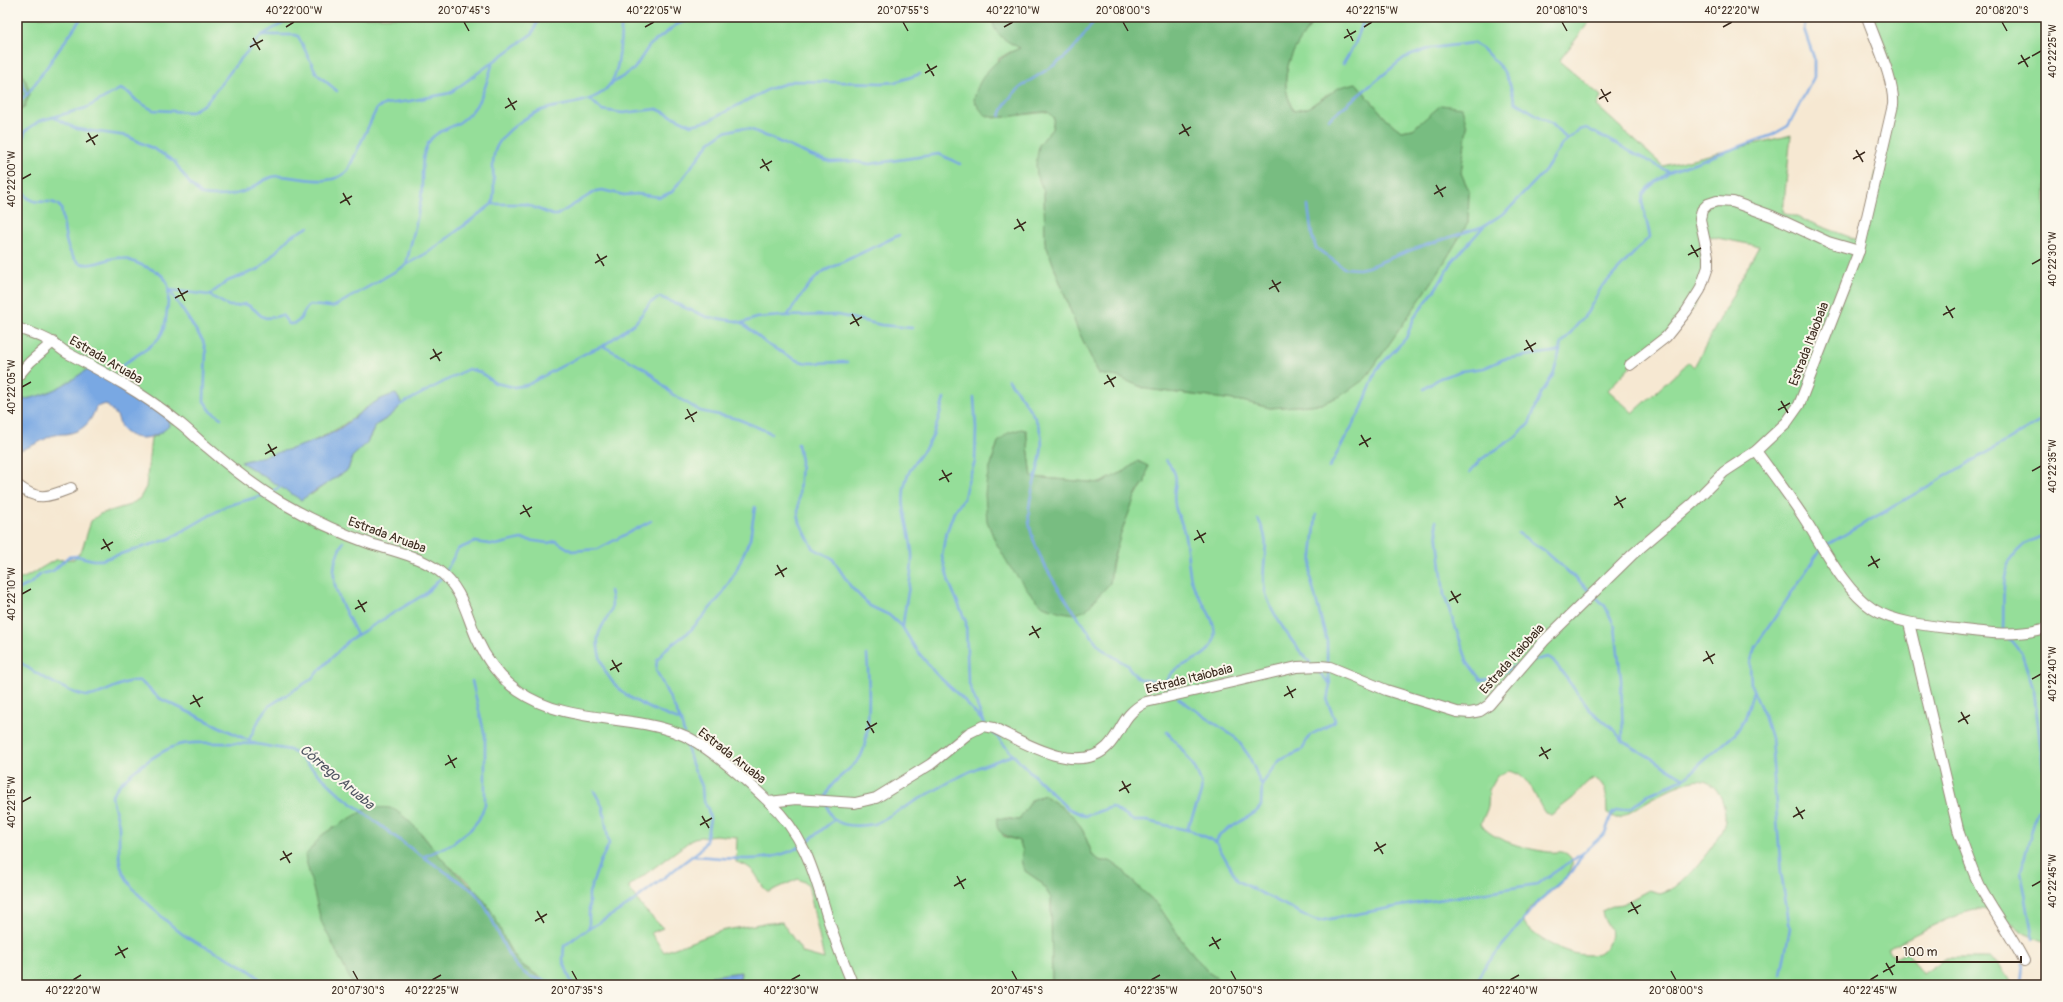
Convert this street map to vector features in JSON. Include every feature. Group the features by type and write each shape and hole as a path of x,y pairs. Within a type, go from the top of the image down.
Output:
{"street":[{"name":"Estrada Itaiobaia","path":"769,802 796,799 855,803 876,798 931,764 969,733 983,726 994,728 1059,757 1086,759 1097,755 1107,747 1129,713 1146,702 1297,667 1330,667 1386,690 1457,712 1470,713 1480,711 1489,705 1544,641 1633,554 1694,503 1728,469 1756,451 1787,422 1799,405 1859,251 1894,96 1867,17"},
{"path":"1630,365 1666,337 1686,312 1700,290 1708,267 1708,256 1700,219 1702,210 1708,204 1717,201 1733,202 1772,216 1828,242 1859,251"},
{"name":"Estrada Aruaba","path":"17,328 53,342 63,350 118,379 166,412 207,448 278,500 337,530 370,543 404,553 441,572 461,596 475,636 484,655 497,672 516,690 538,704 564,712 637,722 681,734 703,746 769,802 788,822 800,840 812,866 839,951 853,985"},
{"path":"17,377 30,362 53,342"},
{"path":"1756,451 1857,597 1874,610 1909,623 2009,634 2046,628"},
{"path":"17,485 33,496 47,497 71,488"},
{"path":"1909,623 1960,833 1969,863 1980,887 2000,921 2014,940 2024,961"}],"green space":[{"path":"17,17 993,17 993,21 1010,43 1021,48 998,59 994,118 1048,112 1054,118 1052,129 1039,145 1037,175 1044,192 1045,242 1077,328 1099,374 1118,377 1146,389 1242,401 1270,408 1321,404 1365,379 1434,279 1468,223 1469,191 1461,173 1467,126 1421,122 1413,129 1401,131 1387,120 1356,83 1325,96 1308,108 1294,111 1288,97 1286,72 1301,38 1318,17 1593,17 1559,61 1601,96 1597,106 1663,166 1791,135 1783,212 1860,241 1894,95 1865,17 2046,17 2046,942 2026,934 1992,912 1987,910 1978,910 1967,912 1938,923 1888,948 1895,958 1907,952 1923,974 1946,958 1989,958 1999,964 2012,985 1227,985 1208,972 1183,942 1158,905 1130,879 1122,869 1110,862 1101,861 1093,856 1083,831 1064,809 1044,795 1032,800 1019,820 1005,818 1003,836 1019,841 1023,850 1021,861 1025,871 1041,882 1051,898 1052,985 739,985 741,973 712,976 713,985 545,985 540,977 518,962 470,883 443,861 421,833 340,956 353,985 17,985 17,580 26,577 55,560 74,559 82,550 91,521 100,514 130,505 140,498 146,487 151,438 158,435 71,381 45,394 17,400 17,112 24,108 26,81 17,67","holes":["1702,235 1759,246 1694,367 1689,362 1633,413 1608,390 1633,363 1663,341 1694,308 1709,267","366,408 389,417 376,425 369,439 352,457 348,470 331,480 311,495 304,445 343,425","1026,430 1032,477 1100,483 1125,471 1138,461 1145,482 1138,492 1121,530 1114,557 1110,583 995,541 987,514 986,491 990,468 998,442","1508,771 1515,773 1522,777 1531,787 1545,813 1551,815 1573,798 1587,783 1595,779 1599,781 1605,789 1607,813 1613,818 1620,818 1665,791 1683,783 1701,780 1713,786 1718,792 1724,805 1725,820 1719,835 1699,863 1692,872 1675,887 1660,893 1649,890 1623,904 1614,905 1602,911 1604,919 1611,932 1609,942 1603,951 1592,955 1580,954 1566,951 1552,945 1530,930 1524,922 1528,911 1559,885 1571,868 1572,861 1565,853 1541,851 1511,843 1493,835 1486,830 1481,824 1488,807 1489,790 1497,776","715,835 737,837 736,862 750,868 765,889 769,892 798,879 808,884 824,959 803,953 782,922 759,924 721,931 664,952 651,933 663,928 643,908 628,887 694,838"]},
{"path":"993,17 1318,17 1301,38 1286,73 1288,98 1294,111 1308,108 1340,87 1356,83 1387,120 1401,131 1413,129 1441,105 1462,108 1467,126 1461,173 1469,191 1468,223 1434,279 1365,379 1342,395 1321,404 1270,408 1242,401 1146,389 1118,377 1099,374 1077,328 1045,242 1044,192 1037,175 1036,164 1039,145 1052,129 1054,118 1048,112 1006,117 991,117 982,112 974,100 980,83 990,68 1004,56 1020,48 1001,37 993,23"},
{"path":"17,67 26,81 30,94 24,108 17,112"},
{"path":"1021,429 1026,430 1032,477 1100,483 1125,471 1138,461 1148,466 1145,482 1137,492 1121,533 1112,563 1110,583 1086,610 1076,614 1061,612 1043,606 1031,594 1010,567 995,541 987,521 985,494 987,478 998,442 1008,433"},
{"path":"1044,795 1075,818 1083,831 1093,856 1101,861 1110,861 1122,869 1130,879 1158,905 1183,942 1208,972 1227,985 1052,985 1051,898 1041,882 1025,871 1021,861 1023,851 1019,841 1002,834 997,828 997,818 1019,820 1032,800"},
{"path":"368,808 386,808 395,810 415,827 443,860 483,899 497,921 507,945 514,956 545,985 353,985 321,921 305,856 323,834"}],"water":[{"path":"89,368 103,372 168,418 169,426 152,437 138,438 132,436 121,428 117,416 106,404 96,407 92,417 86,425 78,431 53,435 17,451 17,400 27,399 55,389"},
{"path":"396,394 401,402 398,409 376,425 366,444 352,457 348,470 301,500 241,462 286,450 319,439 346,424 369,406 386,397"},
{"path":"741,972 739,985 713,985 711,976"}],"waterway":[{"path":"17,102 27,95 82,17"},
{"path":"17,137 39,121 86,108 120,89 129,93 137,101 153,110 191,112 206,103 238,62 262,35 294,17"},
{"path":"53,117 77,129 127,136 154,149 174,161 190,184 202,195 233,195 250,189 274,176 315,180 333,179 341,176 348,170 377,108 386,104 450,93 533,33 539,17"},
{"path":"170,290 209,295 229,306 245,304 263,317 267,318 282,315 289,324 294,324 299,320 310,305 331,307 337,305 432,250 492,204 494,197 494,153 505,135 523,120 542,110 592,98 601,93 608,86 614,77 618,63 622,17"},
{"path":"610,85 634,69 649,46 676,25 694,17"},
{"path":"1000,116 1011,96 1028,82 1071,52 1097,17"},
{"path":"1343,64 1355,44 1365,17"},
{"path":"1470,472 1480,460 1514,438 1529,424 1541,394 1553,375 1562,343 1587,313 1601,288 1650,236 1642,202 1643,195 1647,189 1669,172 1772,135 1788,126 1814,77 1814,58 1804,29 1806,17"},
{"path":"263,35 298,36 317,74 337,91"},
{"path":"1329,119 1404,58 1431,48 1473,43 1482,48 1503,70 1510,84 1515,102 1552,124 1567,139"},
{"path":"406,265 421,199 424,152 434,136 460,122 473,110 482,95 493,62"},
{"path":"17,73 27,95"},
{"path":"591,100 602,110 623,113 657,109 691,125 708,121 769,89 793,81 882,83 896,82 920,74"},
{"path":"492,204 525,204 553,215 557,215 596,191 602,190 624,195 637,194 660,197 672,192 710,142 724,132 741,128 752,130 812,156 830,162 851,161 870,164 939,154 960,164"},
{"path":"1329,468 1362,408 1377,369 1406,338 1414,318 1439,284 1452,262 1484,226 1507,211 1545,171 1562,144 1579,130 1586,128 1669,172"},
{"path":"17,162 25,132"},
{"path":"17,180 27,197 31,200 57,204 61,208 67,245 70,252 79,263 91,264 123,258 159,273 167,282 169,293 165,324 162,333 154,343 122,366"},
{"path":"1308,206 1312,236 1316,248 1344,268 1359,269 1368,267 1411,250 1484,226"},
{"path":"209,295 228,281 259,269 291,236 309,227"},
{"path":"788,315 808,286 824,271 899,235"},
{"path":"170,291 203,341 206,352 204,401 211,411 221,418"},
{"path":"398,406 468,369 480,372 495,383 514,387 527,385 588,352 603,346 636,322 650,303 660,297 707,317 742,323 767,344 796,360 807,363 847,362"},
{"path":"742,323 756,318 838,315 881,325 912,328"},
{"path":"603,346 647,370 672,394 700,411 738,419 771,433"},
{"path":"1424,389 1440,378 1461,371 1484,368 1504,359 1559,351"},
{"path":"1008,379 1032,412 1041,434 1041,455 1030,499 1029,510 1029,521 1032,536 1038,552 1056,585 1097,643 1106,652 1127,665 1136,677 1165,683 1173,693"},
{"path":"903,627 912,564 911,546 903,499 904,489 908,474 933,434 944,398"},
{"path":"974,398 976,428 975,462 967,484 964,498 954,512 945,537 942,556 949,582 966,622 968,681 983,721"},
{"path":"1825,546 2046,418"},
{"path":"798,444 801,461 798,513 800,523 813,548 832,558 851,587 870,606 889,615 903,628 915,648 935,673 962,698 984,723"},
{"path":"1165,683 1174,671 1206,652 1213,643 1215,634 1211,618 1191,579 1185,534 1175,505 1174,492 1176,478 1166,460"},
{"path":"270,492 282,486"},
{"path":"17,590 30,584 41,574 53,571 68,557 77,556 93,560 101,560 169,539 226,506 264,495"},
{"path":"684,733 681,721 656,670 657,660 666,649 690,631 720,597 735,573 750,539 755,507"},
{"path":"1316,515 1310,577 1327,641 1327,664"},
{"path":"1258,519 1265,536 1266,544 1263,575 1266,594 1275,615 1282,626 1310,663"},
{"path":"445,573 458,549 475,542 496,545 521,539 548,543 556,541 572,551 598,549 651,521"},
{"path":"1436,521 1444,595 1468,663 1481,680 1489,679 1518,665"},
{"path":"1518,533 1545,551 1591,592"},
{"path":"2003,631 2003,600 2006,572 2018,550 2030,542 2046,535"},
{"path":"343,542 337,555 334,568 334,579 340,600 357,635"},
{"path":"1781,975 1790,928 1781,873 1771,738 1764,715 1751,686 1750,664 1755,647 1821,549"},
{"path":"249,740 260,718 269,706 310,680 349,640 425,594 442,577"},
{"path":"610,591 612,599 611,610 602,626 598,640 599,653 606,672 613,683 633,700 681,721"},
{"path":"1595,596 1605,606 1615,627 1621,679 1623,740"},
{"path":"2007,636 2022,654 2034,691 2045,784 2044,796 2034,822 2021,871 2033,939"},
{"path":"826,798 831,787 855,764 863,751 866,739 869,709 867,655"},
{"path":"1532,661 1548,657 1553,660 1589,709 1613,729 1623,741 1684,778"},
{"name":"Córrego Aruaba","path":"17,659 22,664 52,682 84,695 96,695 127,682 140,681 159,698 256,744 290,750 299,756 342,796 406,845 472,890 481,900 512,960 520,969 529,976 540,980 577,985"},
{"path":"1316,669 1329,683"},
{"path":"1262,784 1280,760 1301,751 1310,735 1326,727 1335,720 1327,701 1330,684 1328,669"},
{"path":"425,856 452,844 471,829 479,819 485,805 485,736 472,681"},
{"path":"992,731 1013,755 1067,808 1085,816 1112,807 1134,821 1146,821 1192,831 1216,842 1238,881 1314,920 1319,921 1406,905 1537,884 1583,853 1605,833 1612,814 1616,811 1631,808 1647,795 1682,780 1735,734 1745,719 1753,692"},
{"path":"1178,698 1236,738 1249,756 1262,786 1261,806 1256,812 1220,834 1216,842"},
{"path":"1167,732 1190,760 1199,777 1201,785 1200,797 1187,830"},
{"path":"572,984 563,960 564,946 580,934 627,906 700,850 706,841 710,819 708,809 703,799 702,786 692,764 685,740"},
{"path":"255,744 201,743 175,746 143,764 123,781 112,796 118,818 121,868 137,893 162,918 190,939 240,964 266,985"},
{"path":"827,803 833,818 838,822 852,826 875,824 955,779 979,767 1013,755"},
{"path":"589,929 589,893 600,862 609,844 603,807 594,791"},
{"path":"803,845 834,820"},
{"path":"692,856 733,859 774,857 799,847"},
{"path":"1475,985 1483,969 1541,899 1572,872 1582,855"},
{"path":"2021,985 2023,963"}]}
